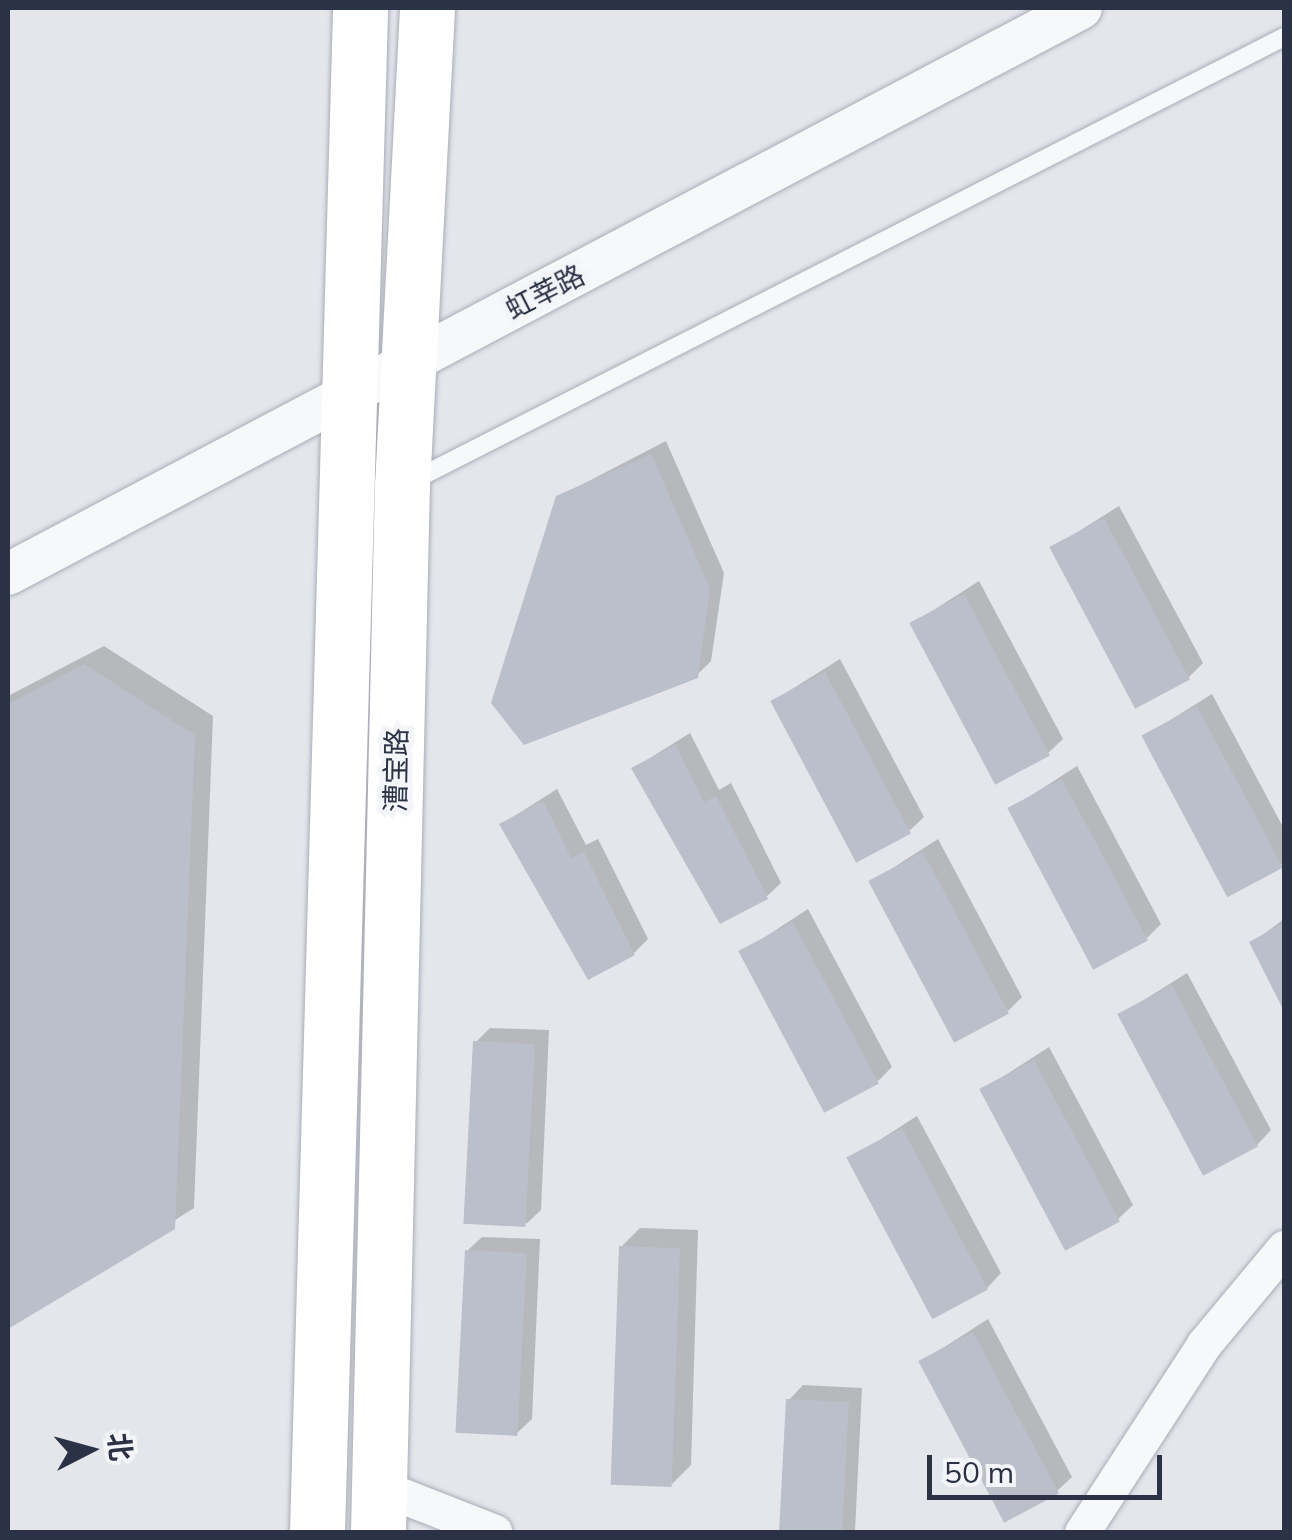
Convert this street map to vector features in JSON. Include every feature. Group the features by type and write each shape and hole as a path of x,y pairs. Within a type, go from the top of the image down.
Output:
{"main road":[{"name":"漕宝路","path":"360,8 350,395 374,489 379,1510"},
{"name":"漕宝路","path":"317,1532 374,489 407,357 427,8"}],"street":[{"name":"虹莘路","path":"8,574 350,395 407,357 1081,8"},
{"path":"1082,1532 1204,1344 1284,1248"},
{"path":"379,1510 495,1532"}],"lane":[{"path":"374,489 1284,36"}],"building":[{"path":"651,454 710,588 698,678 524,745 491,703 556,496"},
{"path":"1104,518 1190,680 1135,709 1049,547"},
{"path":"964,594 1050,756 995,785 909,623"},
{"path":"84,664 195,735 175,1229 8,1329 8,704"},
{"path":"825,672 911,834 856,863 770,701"},
{"path":"1197,706 1283,868 1227,897 1141,736"},
{"path":"675,745 704,802 716,796 768,899 720,924 631,768"},
{"path":"1062,779 1148,941 1093,970 1007,808"},
{"path":"543,801 571,858 584,852 635,955 588,980 499,824"},
{"path":"923,852 1009,1014 954,1043 868,881"},
{"path":"793,922 879,1084 824,1113 738,951"},
{"path":"1284,923 1284,1011 1249,942"},
{"path":"1172,985 1258,1147 1203,1176 1117,1014"},
{"path":"473,1041 535,1044 525,1227 463,1224"},
{"path":"1034,1060 1120,1222 1065,1251 979,1089"},
{"path":"902,1128 988,1290 932,1319 846,1158"},
{"path":"619,1246 680,1248 672,1487 611,1485"},
{"path":"465,1250 527,1253 517,1436 455,1433"},
{"path":"973,1332 1059,1494 1004,1523 918,1361"},
{"path":"786,1399 849,1402 842,1532 779,1532"}]}
